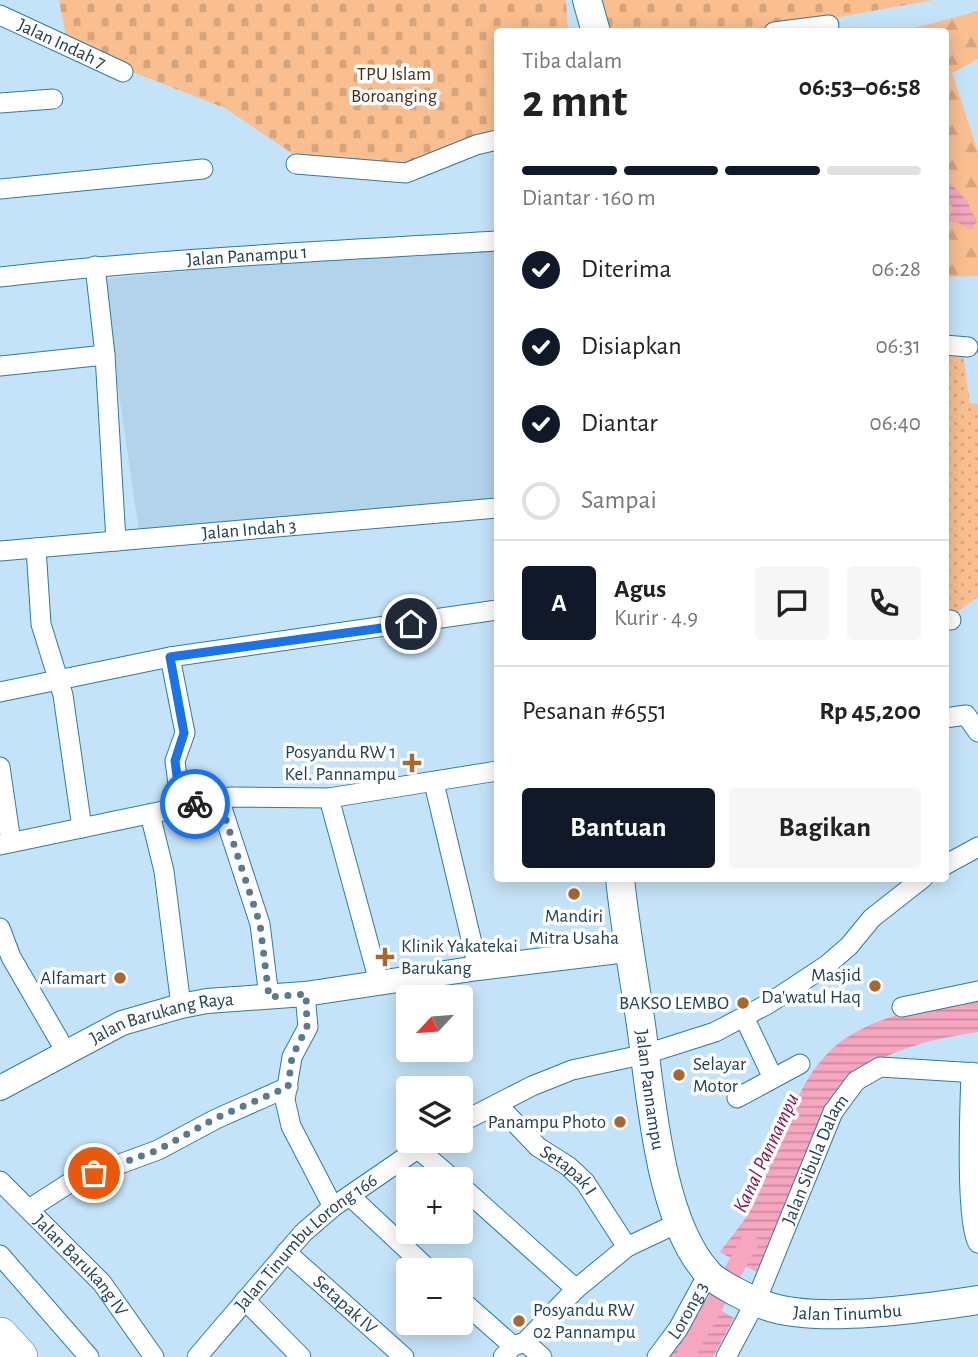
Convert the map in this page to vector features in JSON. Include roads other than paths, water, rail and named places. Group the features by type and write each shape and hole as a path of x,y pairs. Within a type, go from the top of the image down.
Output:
{"highway":[{"path":"0,1336 19,1357"}],"main road":[{"path":"587,0 595,28"},
{"name":"Jalan Pannampu","path":"620,882 627,950 664,1171 680,1222 733,1288"},
{"name":"Jalan Tinumbu","path":"733,1288 782,1310 848,1313 978,1300"}],"street":[{"name":"Jalan Indah 7","path":"0,15 123,72"},
{"path":"802,28 829,24"},
{"path":"0,103 53,99"},
{"path":"296,164 405,173 421,169 476,145 494,141"},
{"path":"0,189 203,169"},
{"name":"Jalan Panampu 1","path":"0,277 95,266 494,241"},
{"path":"95,266 105,355 116,541"},
{"path":"949,345 968,347"},
{"path":"0,366 105,355"},
{"name":"Jalan Indah 3","path":"0,551 494,508"},
{"path":"36,548 41,624 59,678 82,828"},
{"path":"0,692 170,657 494,610"},
{"path":"170,657 184,733 175,761 181,806"},
{"path":"949,717 966,715 978,732"},
{"path":"0,767 6,843 219,799 329,798 494,772"},
{"path":"434,783 478,968"},
{"path":"329,798 379,982"},
{"path":"219,799 260,924 269,997"},
{"path":"150,814 164,871 181,1006"},
{"path":"949,860 978,847"},
{"path":"473,1116 532,1086 572,1070 646,1054 715,1032 744,1017 827,965 849,946 872,918 918,882"},
{"path":"0,928 22,979 66,1052"},
{"name":"Jalan Barukang Raya","path":"0,1088 122,1023 181,1006 207,1001 306,994 478,968 627,950"},
{"path":"902,1007 978,991"},
{"path":"306,994 307,1027 292,1057 285,1100 291,1126 333,1208"},
{"path":"744,1017 773,1078"},
{"path":"737,1098 800,1064"},
{"name":"Jalan Sibula Dalam","path":"726,1357 733,1288 833,1112 856,1081 880,1067 972,1082"},
{"path":"972,1082 972,1207 974,1235 978,1243"},
{"path":"29,1209 71,1182 158,1150 216,1118 288,1087"},
{"name":"Setapak I","path":"498,1104 538,1147 585,1182 627,1247"},
{"name":"Jalan Tinumbu Lorong 166","path":"197,1357 286,1252 333,1208 410,1153"},
{"path":"431,1153 443,1167"},
{"name":"Jalan Barukang IV","path":"0,1181 102,1283 139,1331 153,1357"},
{"path":"350,1195 416,1258"},
{"path":"473,1197 576,1289"},
{"path":"514,1348 576,1289 627,1247 680,1222"},
{"name":"Setapak IV","path":"286,1252 404,1357"},
{"path":"0,1255 89,1357"},
{"name":"Lorong 3","path":"662,1351 733,1288"},
{"path":"245,1300 301,1357"},
{"path":"473,1311 514,1348 542,1357"}],"waterway":[{"name":"Kanal Pannampu","path":"685,1357 749,1243"}],"place":[{"name":"Posyandu RW 1 Kel. Pannampu","path":"412,763"},
{"name":"Mandiri Mitra Usaha","path":"574,894"},
{"name":"Klinik Yakatekai Barukang","path":"385,957"},
{"name":"Alfamart","path":"120,978"},
{"name":"Masjid Da'watul Haq","path":"875,986"},
{"name":"BAKSO LEMBO","path":"743,1003"},
{"name":"Selayar Motor","path":"679,1075"},
{"name":"Panampu Photo","path":"620,1122"},
{"name":"Posyandu RW 02 Pannampu","path":"519,1321"}],"park label":[{"name":"TPU Islam Boroanging","path":"394,85"}]}
